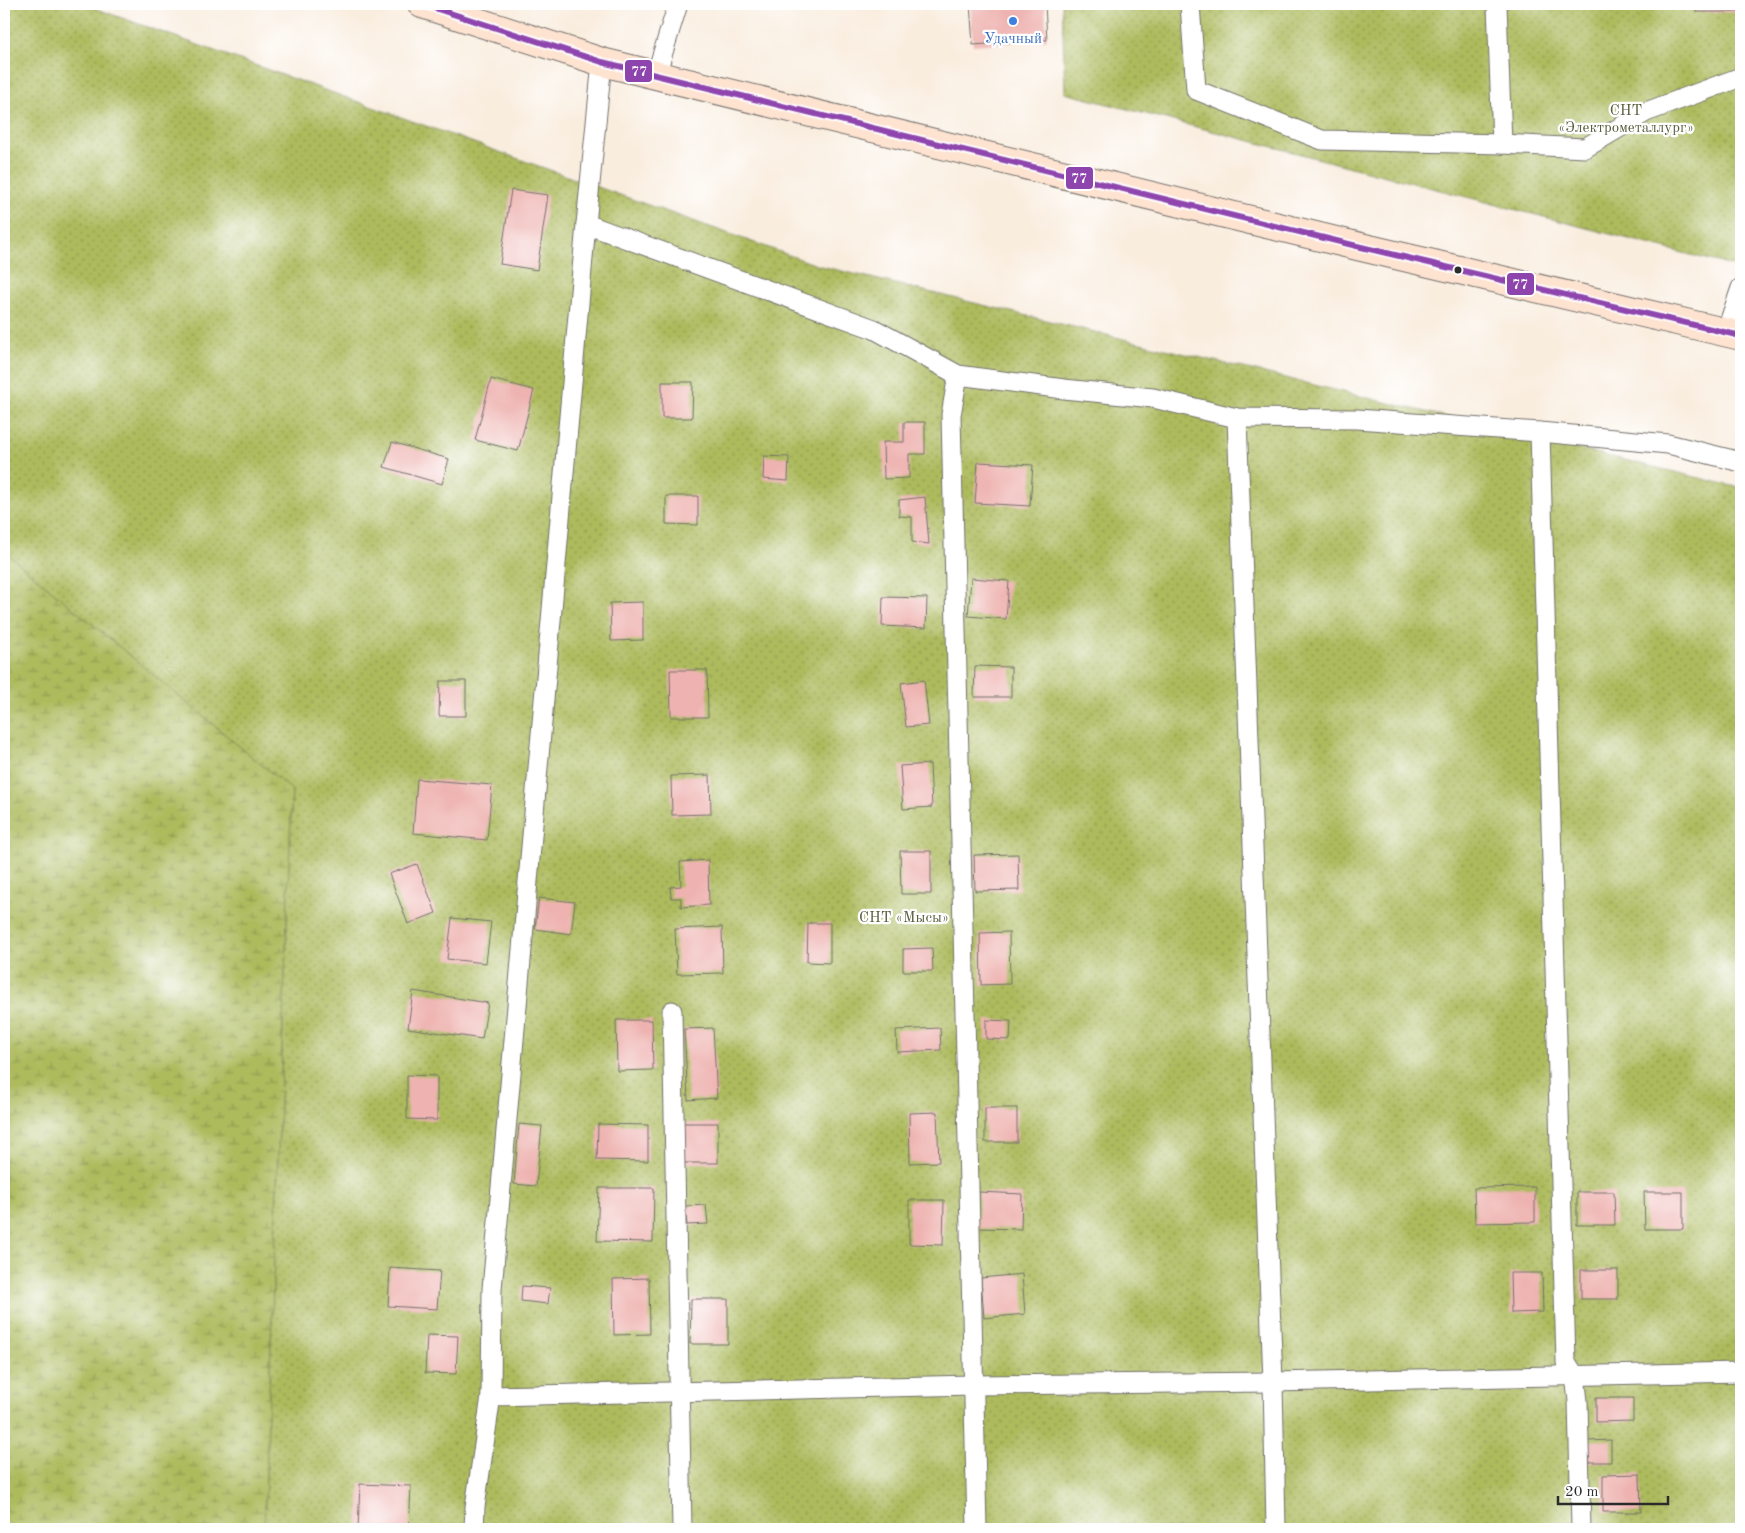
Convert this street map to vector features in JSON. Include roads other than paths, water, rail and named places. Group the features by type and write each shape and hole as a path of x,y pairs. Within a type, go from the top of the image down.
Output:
{"main road":[{"path":"422,4 602,62 1343,243 1734,334"}],"lane":[{"path":"656,75 678,4"},
{"path":"1190,4 1196,90 1322,140 1585,148 1646,112 1741,77"},
{"path":"1497,4 1502,144"},
{"path":"474,1529 475,1507 491,1396 492,1290 602,62"},
{"path":"586,224 874,329 958,375 1153,398 1237,418 1357,419 1540,432 1668,444 1741,462"},
{"path":"1734,334 1741,288"},
{"path":"958,375 951,415 977,1529"},
{"path":"1237,418 1273,1382 1276,1529"},
{"path":"1540,432 1566,1362 1575,1376 1578,1401 1581,1529"},
{"path":"672,1011 682,1529"},
{"path":"491,1396 973,1385 1273,1382 1741,1372"}],"place":[{"name":"Удачный","path":"1013,21"}],"park label":[{"name":"СНТ «Электрометаллург»","path":"1626,118"},
{"name":"СНТ «Мысы»","path":"904,917"}]}
